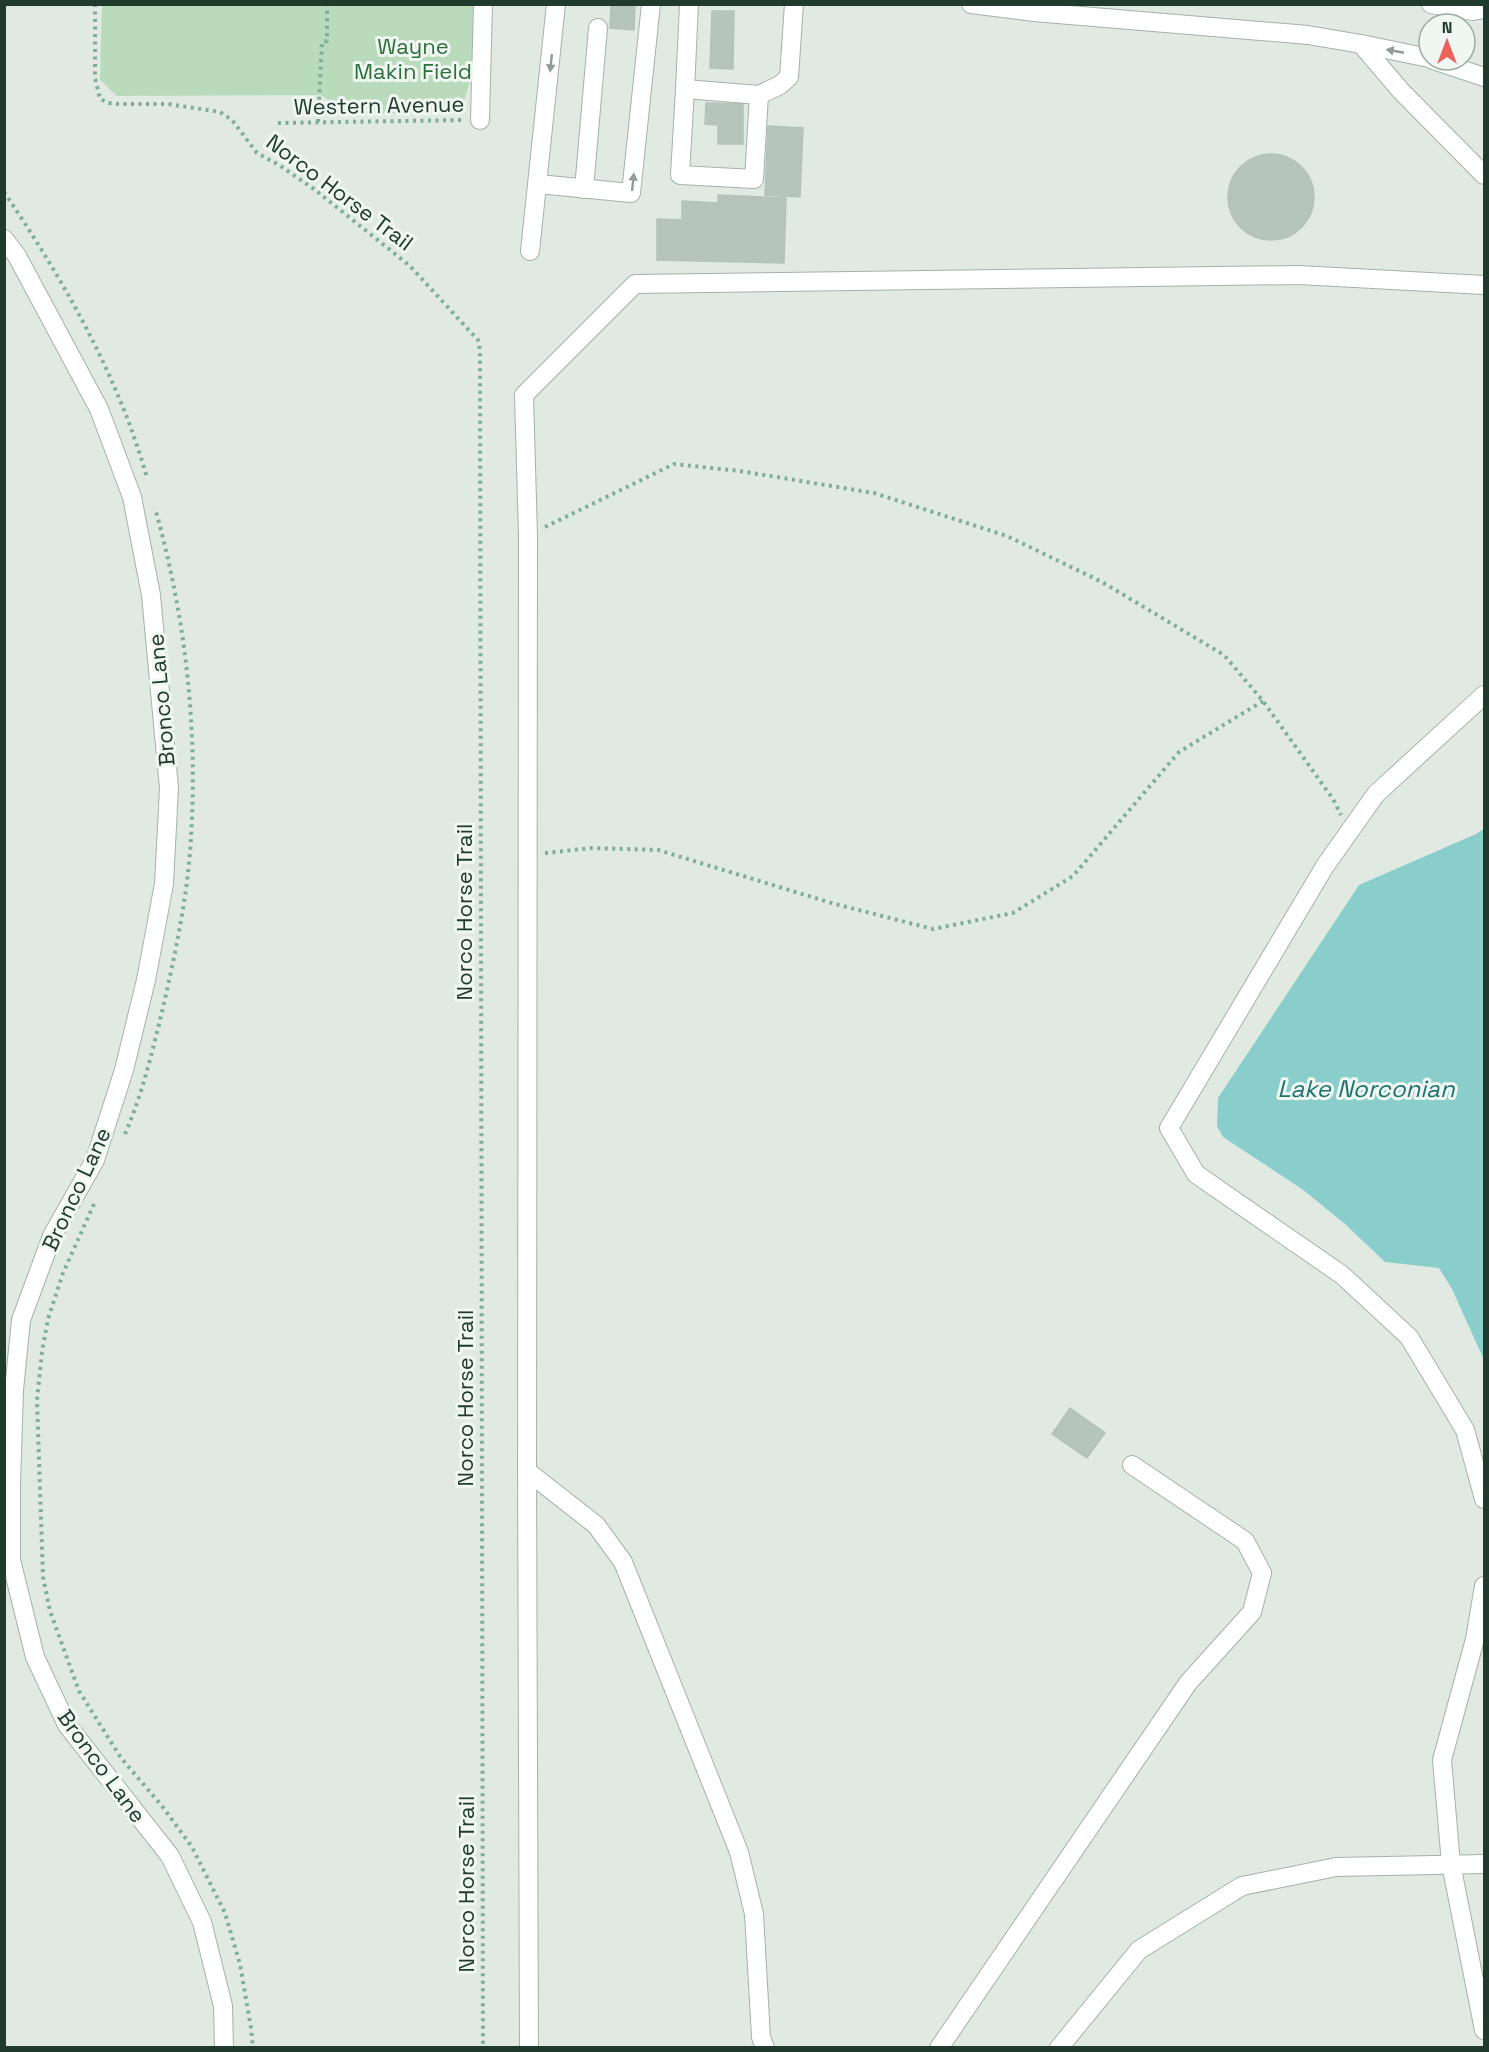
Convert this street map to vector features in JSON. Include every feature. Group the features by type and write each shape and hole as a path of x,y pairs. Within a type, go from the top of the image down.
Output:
{"street":[{"path":"480,120 483,4"},
{"path":"530,251 556,4"},
{"path":"538,184 632,193 651,4"},
{"path":"689,4 680,175 754,178 759,95"},
{"path":"685,89 759,95 780,85 789,77 794,4"},
{"path":"971,4 1034,12 1308,35 1417,56"},
{"path":"1431,4 1473,11 1485,9"},
{"path":"584,189 598,28"},
{"path":"1361,44 1401,91 1479,170"},
{"path":"1470,72 1485,77"},
{"name":"Bronco Lane","path":"4,239 17,256 99,409 132,497 151,595 169,788 164,884 146,980 124,1070 94,1160 52,1236 21,1320 8,1485 11,1560 35,1657 67,1725 170,1856 202,1922 223,2006 224,2048"},
{"path":"529,2048 528,536 524,395 635,284 1299,275 1485,285"},
{"path":"1485,695 1376,794 1325,866 1169,1128 1196,1174 1342,1275 1409,1337 1465,1430 1485,1499"},
{"path":"939,2048 1188,1683 1252,1612 1262,1573 1245,1541 1132,1465"},
{"path":"527,1471 596,1525 623,1562 739,1852 754,1914 760,2037 765,2048"},
{"path":"1485,1586 1475,1639 1442,1760 1452,1864 1485,2030"},
{"path":"1059,2048 1139,1950 1242,1886 1336,1867 1485,1864"}],"path":[{"name":"Norco Horse Trail","path":"94,4 95,78 100,99 109,103 176,105 220,112 232,120 257,153 314,189 410,266 478,340 480,374 483,2048"},
{"path":"318,122 322,42 327,41 327,4"},
{"name":"Western Avenue","path":"278,123 480,120"},
{"path":"528,536 674,464 740,471 874,494 1007,536 1102,582 1224,655 1263,701 1333,799 1348,833"},
{"path":"527,855 592,848 658,850 836,904 933,929 1013,913 1073,876 1179,752 1263,701"}],"green space":[{"name":"Wayne Makin Field","path":"102,5 474,5 472,75 465,98 452,108 431,113 347,114 321,95 117,96 100,80"}],"water":[{"name":"Lake Norconian","path":"1484,829 1484,1360 1452,1289 1439,1268 1385,1262 1345,1224 1302,1189 1223,1137 1217,1126 1218,1098 1359,885"}],"building":[{"path":"611,4 635,4 634,30 610,28"},
{"path":"712,11 734,11 733,69 710,68"},
{"path":"706,103 743,104 743,144 718,144 718,125 705,124"},
{"path":"768,126 803,128 800,197 765,195"},
{"path":"1271,154 1295,161 1307,173 1314,197 1307,221 1295,233 1271,240 1247,233 1235,221 1228,197 1235,173 1247,161"},
{"path":"718,195 786,198 784,263 657,260 657,219 682,220 682,201 718,203"},
{"path":"1070,1408 1105,1433 1087,1458 1052,1434"}]}
